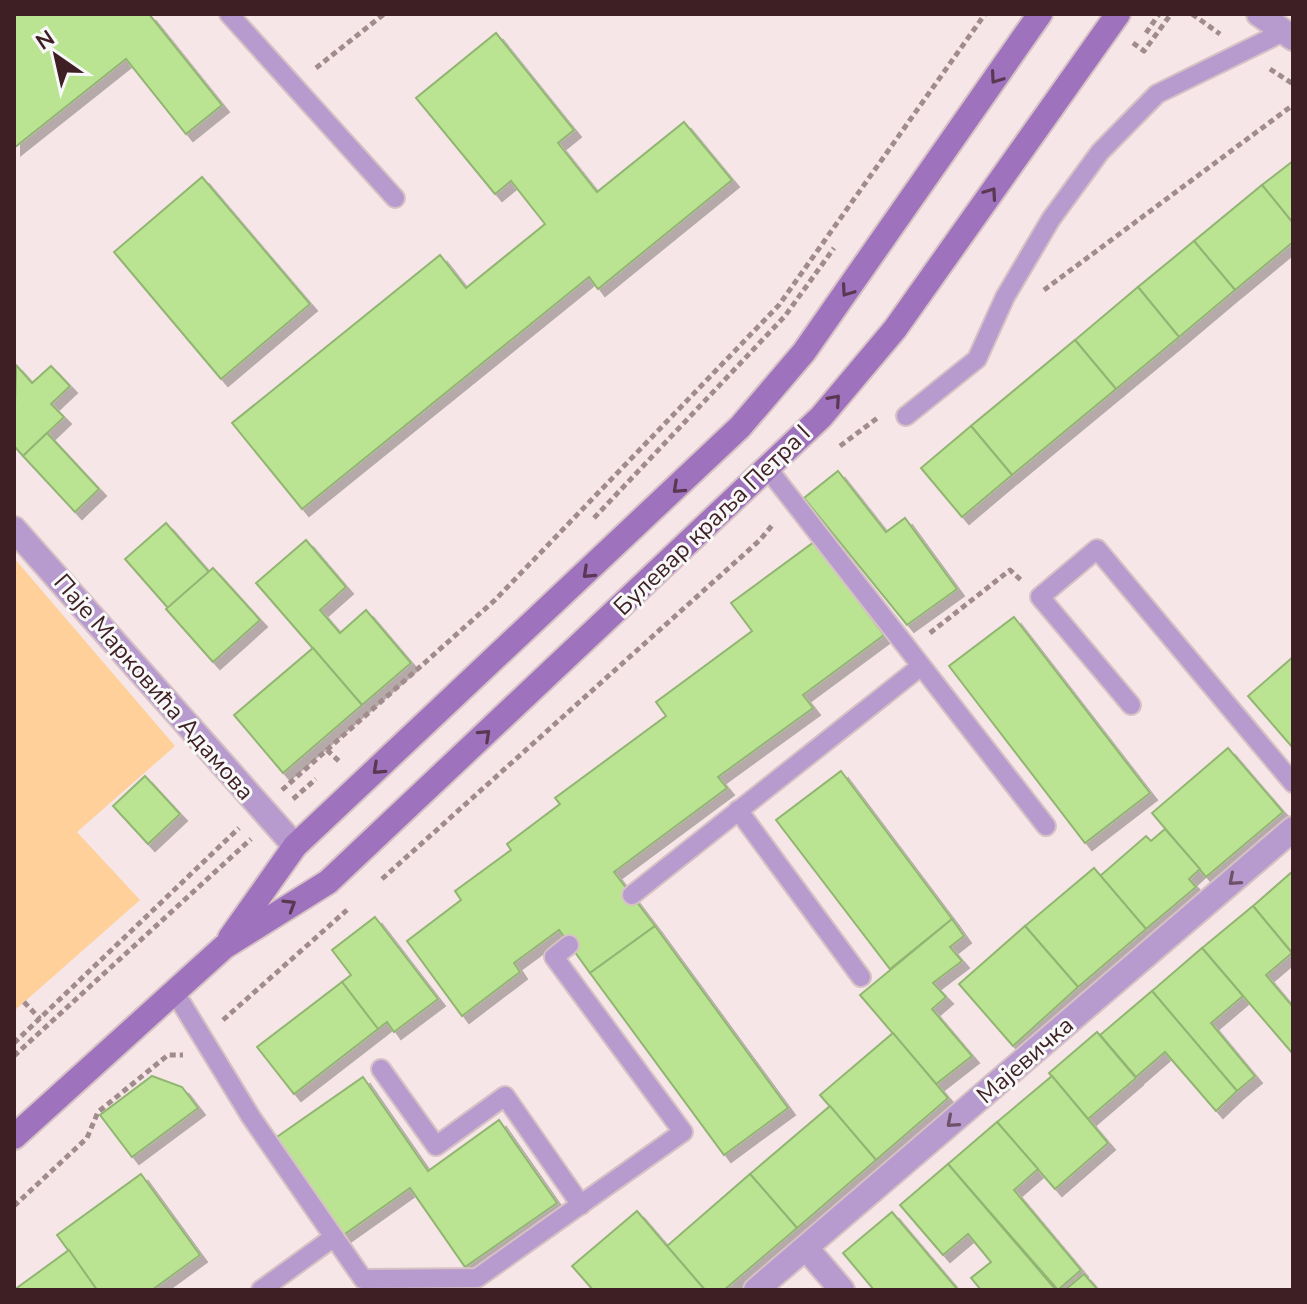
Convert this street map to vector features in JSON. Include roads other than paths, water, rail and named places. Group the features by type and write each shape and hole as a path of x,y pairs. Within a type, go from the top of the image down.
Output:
{"street":[{"name":"Булевар краља Петра I","path":"224,947 295,846 740,427 804,352 1040,14"},
{"name":"Булевар краља Петра I","path":"14,1137 224,947 328,882 821,417 895,329 1118,14"},
{"path":"1259,14 1288,35"},
{"name":"Паје Марковића Адамова","path":"14,529 295,846"},
{"name":"Мајевичка","path":"756,1290 1293,829"},
{"path":"806,1248 842,1290"}],"lane":[{"path":"229,14 395,198"},
{"path":"906,416 977,359 1005,297 1051,219 1100,152 1157,94 1288,35"},
{"path":"768,469 1046,826"},
{"path":"1131,705 1040,597 1097,549 1293,783"},
{"path":"632,895 920,667"},
{"path":"738,810 861,977"},
{"path":"174,991 251,1117 363,1279 477,1278 683,1132 554,957 569,945"},
{"path":"381,1069 436,1146 505,1096 581,1205"},
{"path":"261,1290 334,1237"}]}
